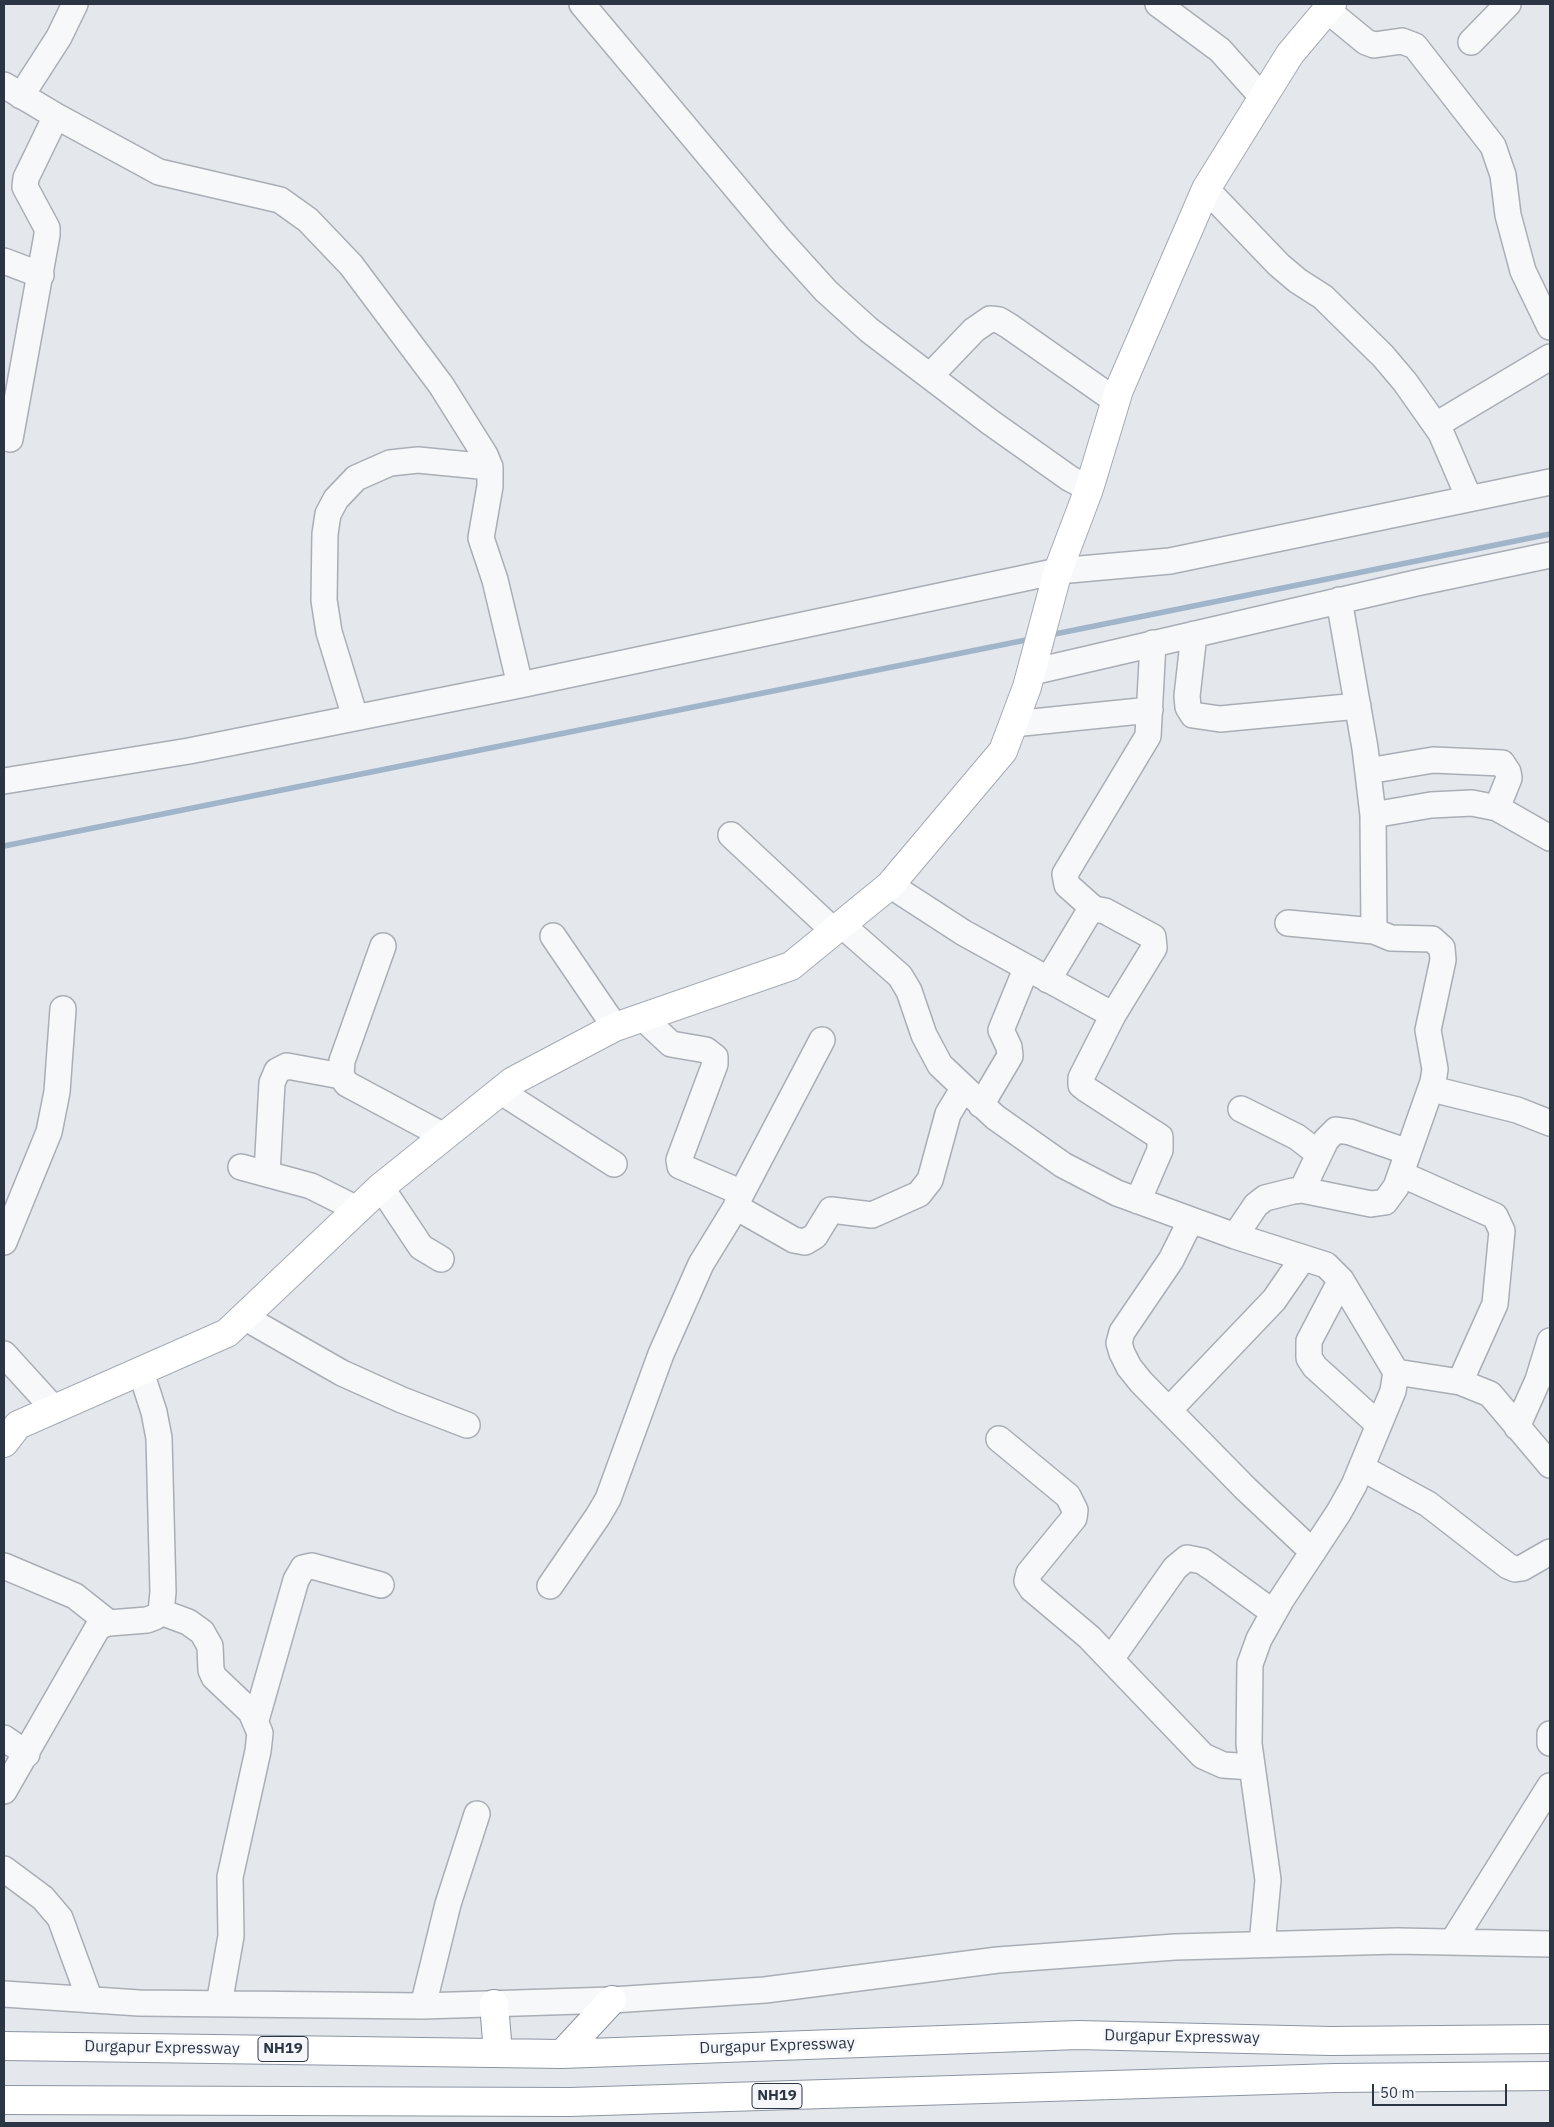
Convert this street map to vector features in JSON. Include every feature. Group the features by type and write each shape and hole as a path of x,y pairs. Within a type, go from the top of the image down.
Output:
{"main road":[{"path":"4,1443 18,1425 227,1333 380,1187 513,1081 615,1027 791,966 890,885 1003,751 1033,666 1056,579 1089,489 1116,402 1206,189 1290,54 1330,7"},
{"path":"562,2054 612,2000"},
{"path":"494,2004 498,2053"},
{"name":"Durgapur Expressway","path":"4,2046 562,2054 1078,2035 1331,2041 1550,2039"},
{"name":"NH19","path":"4,2100 554,2102 1325,2079 1550,2076"},
{"path":"554,2102 570,2123"}],"street":[{"path":"75,4 59,37 12,90 159,172 270,196 296,210 334,246 403,332 485,455 490,467 490,486 481,538 495,580 520,685"},
{"path":"582,4 779,239 826,292 869,330 930,376 1027,448 1089,489"},
{"path":"1158,4 1220,50 1263,98"},
{"path":"1471,42 1508,4"},
{"path":"1330,7 1366,42 1374,45 1402,41 1415,46 1493,146 1503,176 1508,214 1523,271 1550,327"},
{"path":"10,439 41,275 47,228 28,195 25,187 26,178 56,116"},
{"path":"1206,189 1279,266 1323,297 1383,356 1436,425 1469,498"},
{"path":"4,261 41,275"},
{"path":"930,376 974,330 990,319 1009,326 1116,402"},
{"path":"1436,425 1550,357"},
{"path":"354,717 329,632 324,600 325,534 328,514 336,499 356,478 390,463 418,460 490,467"},
{"path":"4,782 189,751 1056,579 1170,561 1550,482"},
{"path":"1033,666 1153,643 1339,600 1550,555"},
{"path":"1339,600 1358,706 1373,815 1374,931"},
{"path":"1194,634 1187,696 1188,708 1193,715 1220,719 1358,706"},
{"path":"1138,1201 1160,1150 1160,1137 1086,1089 1081,1084 1080,1078 1113,1015 1154,948 1154,942 1148,932 1105,910 1094,909 1067,885 1065,874 1142,749 1148,736 1153,643"},
{"path":"1014,724 1150,710"},
{"path":"1368,771 1433,760 1502,763 1508,772 1509,778 1497,808"},
{"path":"1373,815 1454,802 1497,808 1550,838"},
{"path":"731,835 838,928 900,976 909,991 929,1045 940,1064 972,1097 1012,1131 1062,1165 1138,1201 1235,1236 1326,1265 1341,1280 1391,1360 1396,1372 1393,1391 1362,1468 1339,1512 1259,1639 1250,1664 1248,1726 1268,1880 1262,1944"},
{"path":"890,885 964,933 1113,1015"},
{"path":"1048,980 1090,912 1094,909"},
{"path":"1235,1236 1256,1205 1265,1198 1292,1191 1302,1190 1380,1204 1391,1196 1432,1089 1435,1069 1428,1030 1442,960 1442,948 1432,939 1391,938 1374,931 1288,923"},
{"path":"553,936 615,1027"},
{"path":"383,946 342,1060 341,1076 347,1084 444,1136"},
{"path":"737,1204 794,1240 804,1242 815,1236 831,1210 872,1215 919,1194 930,1180 948,1114 972,1097 1010,1056 1009,1048 1000,1030 1026,968"},
{"path":"4,1242 50,1132 56,1092 63,1009"},
{"path":"643,1018 671,1044 706,1050 715,1057 715,1064 679,1160 680,1166 733,1189 738,1195 737,1204"},
{"path":"550,1586 606,1503 624,1460 656,1368 708,1251 737,1204 822,1040"},
{"path":"267,1173 272,1083 277,1071 286,1066 341,1076"},
{"path":"1432,1089 1517,1110 1550,1124"},
{"path":"500,1091 614,1164"},
{"path":"1241,1109 1297,1137 1319,1154"},
{"path":"1302,1190 1331,1133 1343,1130 1405,1163 1495,1216 1502,1231 1495,1304 1460,1382"},
{"path":"241,1167 311,1186 357,1209"},
{"path":"380,1187 421,1247 441,1259"},
{"path":"1191,1220 1171,1260 1127,1324 1119,1343 1129,1367 1168,1410 1246,1489 1313,1552"},
{"path":"1168,1410 1274,1300 1303,1258"},
{"path":"1341,1280 1309,1341 1309,1358 1315,1367 1379,1425"},
{"path":"244,1317 342,1373 402,1400 467,1425"},
{"path":"1517,1427 1538,1380 1550,1340"},
{"path":"4,1354 55,1410"},
{"path":"4,1792 89,1642 102,1624 147,1620 161,1612 163,1592 159,1438 154,1412 141,1372"},
{"path":"1396,1372 1460,1382 1490,1394 1550,1465"},
{"path":"999,1439 1068,1496 1075,1510 1074,1518 1032,1567 1027,1581 1032,1589 1077,1625 1203,1756 1223,1765 1252,1767"},
{"path":"1362,1468 1428,1504 1508,1566 1515,1569 1522,1568 1550,1552"},
{"path":"1111,1659 1175,1568 1187,1558 1194,1558 1211,1567 1274,1613"},
{"path":"4,1566 75,1596 109,1622"},
{"path":"256,1720 296,1580 303,1568 312,1566 381,1585"},
{"path":"161,1612 188,1622 202,1632 210,1646 211,1670 214,1677 247,1708 256,1720 260,1733 258,1751 230,1877 231,1936 219,2004"},
{"path":"1550,1734 1550,1743"},
{"path":"4,1738 26,1754"},
{"path":"1452,1941 1550,1786"},
{"path":"423,2006 448,1904 477,1814"},
{"path":"4,1869 43,1898 60,1918 90,2000"},
{"path":"4,1994 90,2000 219,2004 423,2006 494,2004 612,2000 765,1990 998,1960 1175,1947 1452,1941 1550,1944"}],"waterway":[{"path":"1050,635 1550,534"},
{"path":"4,846 1031,639"}]}
